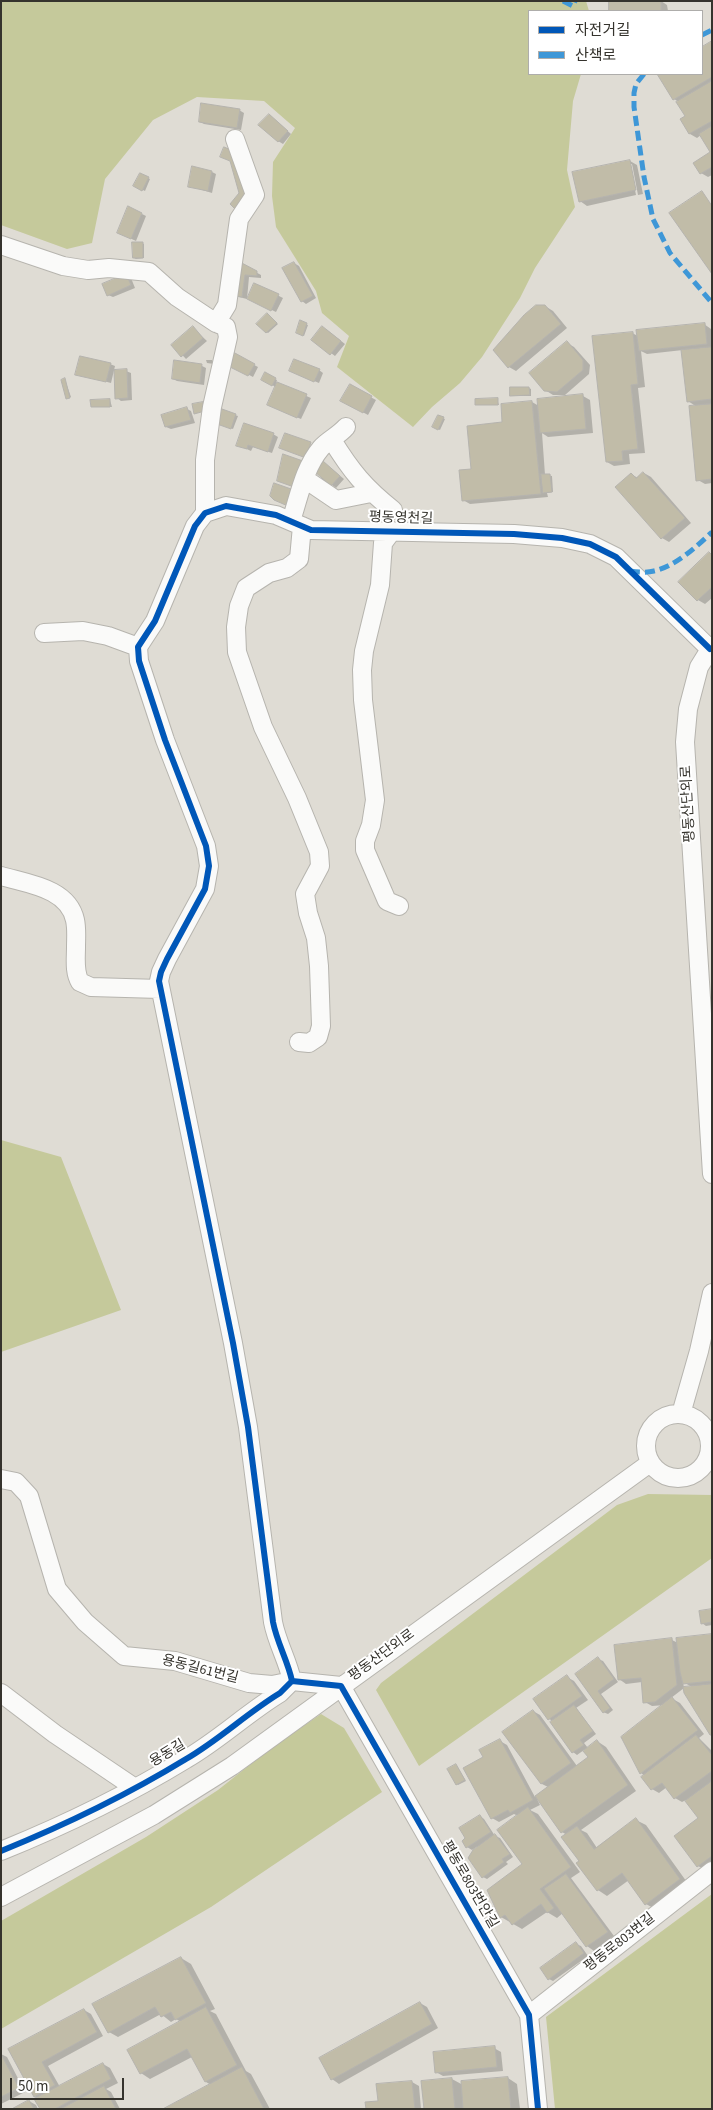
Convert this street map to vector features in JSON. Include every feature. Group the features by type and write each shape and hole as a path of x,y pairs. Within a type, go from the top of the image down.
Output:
{"street":[{"path":"216,324 227,305 239,219 255,195 235,139"},
{"path":"1,244 63,266 88,270 110,268 149,272 177,297 216,324 226,328 228,337 212,407 205,460 205,513 195,526 154,622 138,647 139,661 162,731 206,846 209,866 205,889 161,972 160,989 233,1343 246,1418 273,1622 279,1647 289,1666 292,1681 341,1686"},
{"path":"299,1042 309,1043 318,1037 321,1026 316,938 308,913 305,894 320,866 319,852 252,698 237,652 236,627 239,606 246,588 269,573 287,568 299,559 297,524 307,472 322,447 346,427"},
{"path":"332,440 348,466 370,493 393,510"},
{"path":"305,479 336,500 370,493"},
{"name":"평동영천길","path":"205,513 226,506 276,515 311,530 514,534 562,538 590,544 616,557 711,648"},
{"path":"392,531 383,543 380,584 364,651 362,670 364,708 375,800 371,825 365,841 365,850 388,901 399,906"},
{"path":"44,634 83,631 138,647"},
{"name":"평동산단외로","path":"711,648 699,667 688,709 685,742 705,965 712,1174"},
{"path":"1,876 40,887 56,894 67,904 75,924 76,970 80,982 91,988 160,989"},
{"path":"681,1414 699,1352 712,1294"},
{"path":"681,1414 691,1416 707,1432 711,1442 709,1454 704,1464 696,1472 676,1478 657,1470 650,1462 646,1453 648,1433 653,1424 666,1416 681,1414"},
{"name":"평동산단외로","path":"1,1897 154,1815 232,1766 650,1462"},
{"name":"용동길61번길","path":"1,1479 16,1482 29,1496 56,1589 85,1622 124,1656 175,1661 249,1683 272,1685 292,1681"},
{"name":"용동길","path":"1,1852 37,1837 135,1788 188,1758 280,1693 292,1681"},
{"name":"평동로803번안길","path":"341,1686 529,2015 538,2109"},
{"path":"1,1693 56,1734 135,1788"},
{"name":"평동로803번길","path":"529,2015 712,1870"}],"green space":[{"path":"1,1 586,1 589,10 528,10 528,75 581,75 573,101 567,170 575,207 535,268 520,298 482,357 460,383 432,407 413,427 337,367 349,336 322,313 316,291 276,227 272,196 273,162 295,128 264,101 197,97 153,120 105,179 92,243 67,249 1,225"},
{"path":"1,1140 61,1157 121,1310 1,1352"},
{"path":"648,1494 712,1495 712,1558 419,1766 376,1690 381,1683 617,1505"},
{"path":"321,1714 344,1728 382,1792 211,1907 1,2029 1,1921 146,1837 218,1790 271,1748"},
{"path":"712,1894 712,2109 555,2109 546,2017"}],"building":[{"path":"609,1 661,1 661,10 609,10"},
{"path":"712,41 712,77 673,100 658,75 703,75 703,46"},
{"path":"712,81 712,121 689,134 680,119 685,116 676,102"},
{"path":"201,103 240,109 237,128 199,122"},
{"path":"269,114 288,131 278,142 258,125"},
{"path":"712,126 712,167 700,174 693,163 710,152 699,134"},
{"path":"224,147 236,152 251,193 237,211 230,204 239,193 230,161 220,157"},
{"path":"630,160 636,190 579,202 572,172"},
{"path":"192,166 212,171 208,191 188,187"},
{"path":"140,173 149,177 142,191 133,186"},
{"path":"702,191 712,206 712,274 669,213"},
{"path":"128,206 142,213 131,239 117,233"},
{"path":"132,242 143,242 143,258 133,258"},
{"path":"238,261 257,271 257,276 245,275 242,297 234,296"},
{"path":"294,262 313,296 301,302 282,268"},
{"path":"126,274 131,285 107,296 102,284"},
{"path":"254,283 279,294 271,311 247,299"},
{"path":"536,305 545,305 561,324 508,368 493,350 524,315"},
{"path":"267,313 277,323 266,333 256,324"},
{"path":"300,320 307,323 303,336 296,333"},
{"path":"705,323 707,344 639,351 636,330"},
{"path":"193,326 203,338 181,357 171,345"},
{"path":"322,326 341,341 330,355 311,340"},
{"path":"633,332 638,384 631,385 638,449 622,451 623,461 606,462 592,336"},
{"path":"567,341 583,360 583,370 557,392 544,391 529,373"},
{"path":"712,347 712,399 687,402 681,350"},
{"path":"233,352 255,364 248,376 226,365"},
{"path":"80,356 111,363 106,382 75,375"},
{"path":"294,359 320,369 314,382 289,371"},
{"path":"174,360 202,364 200,383 172,379"},
{"path":"127,369 128,398 115,399 114,370"},
{"path":"265,372 276,378 272,386 261,380"},
{"path":"65,378 70,398 66,399 61,380"},
{"path":"277,382 307,394 297,418 267,405"},
{"path":"350,384 372,396 363,413 340,401"},
{"path":"510,387 529,387 530,395 510,396"},
{"path":"583,394 586,429 540,433 537,399"},
{"path":"498,398 498,405 475,405 475,399"},
{"path":"110,399 110,407 91,407 90,400"},
{"path":"532,401 541,494 462,501 459,470 471,469 467,426 502,422 501,404"},
{"path":"203,402 205,411 194,414 192,404"},
{"path":"712,404 712,479 696,481 689,406"},
{"path":"187,407 191,420 165,427 161,415"},
{"path":"222,409 236,414 231,429 217,424"},
{"path":"438,415 444,417 438,430 432,427"},
{"path":"244,423 274,433 268,452 248,445 247,449 236,446"},
{"path":"285,433 311,442 306,458 279,448"},
{"path":"283,454 303,461 294,487 277,481"},
{"path":"323,461 340,476 331,486 314,471"},
{"path":"643,472 685,518 661,539 615,487 631,473 636,478"},
{"path":"541,474 550,474 552,492 543,493"},
{"path":"274,483 294,490 288,506 274,500 270,496"},
{"path":"709,552 712,555 712,587 697,601 678,582"},
{"path":"712,1609 712,1622 701,1624 699,1611"},
{"path":"712,1634 712,1681 683,1684 676,1638"},
{"path":"672,1638 677,1685 655,1702 643,1703 641,1678 618,1680 614,1645"},
{"path":"598,1657 614,1679 598,1691 610,1708 603,1713 575,1674"},
{"path":"567,1675 582,1696 548,1720 533,1699"},
{"path":"712,1684 712,1735 710,1735 684,1693 683,1687"},
{"path":"672,1697 698,1730 640,1774 621,1737"},
{"path":"574,1705 593,1731 580,1740 584,1745 572,1753 550,1722"},
{"path":"533,1710 571,1763 541,1784 502,1732"},
{"path":"696,1735 712,1755 712,1771 674,1799 662,1783 651,1790 641,1777"},
{"path":"500,1739 533,1800 510,1813 508,1810 491,1819 463,1768 483,1757 479,1750"},
{"path":"597,1740 628,1785 561,1833 535,1796 588,1757 583,1751"},
{"path":"456,1764 465,1780 456,1785 447,1769"},
{"path":"712,1781 712,1856 697,1867 674,1836 698,1818 685,1801"},
{"path":"528,1807 571,1867 540,1889 554,1908 547,1913 541,1904 512,1925 505,1915 500,1918 487,1890 522,1864 497,1830"},
{"path":"480,1815 491,1832 466,1848 462,1841 465,1838 459,1828"},
{"path":"636,1818 680,1879 645,1905 622,1873 597,1891 576,1863 579,1861 561,1837 577,1826 594,1849"},
{"path":"495,1834 510,1854 502,1859 504,1862 482,1878 468,1858 473,1850"},
{"path":"566,1874 608,1932 586,1947 544,1889"},
{"path":"576,1942 584,1953 548,1980 540,1968"},
{"path":"181,1957 206,2003 175,2020 171,2012 161,2017 155,2007 108,2033 92,2004"},
{"path":"420,2002 432,2024 331,2080 319,2058"},
{"path":"206,2007 237,2065 205,2082 187,2049 140,2074 127,2050"},
{"path":"84,2009 97,2032 42,2062 55,2085 34,2097 8,2049"},
{"path":"495,2046 497,2067 435,2073 433,2052"},
{"path":"1,2054 19,2088 1,2097"},
{"path":"103,2063 111,2079 55,2109 40,2109 34,2099"},
{"path":"242,2067 264,2109 163,2109"},
{"path":"508,2077 511,2109 463,2109 461,2081"},
{"path":"452,2078 455,2109 424,2109 421,2081"},
{"path":"412,2081 415,2109 366,2109 365,2102 378,2101 376,2084"},
{"path":"104,2086 116,2109 61,2109"},
{"path":"29,2100 34,2109 12,2109"}],"marked path":[{"path":"563,1 573,6 575,1"},
{"path":"703,34 712,30"},
{"path":"643,75 636,84 634,107 644,177 653,219 670,253 712,303"},
{"path":"630,571 651,572 662,569 685,555 712,532"}],"cycle path":[{"path":"292,1681 273,1622 248,1427 233,1343 159,981 167,959 205,889 209,866 206,846 165,740 139,661 138,647 155,621 195,526 205,513 226,506 276,515 311,530 514,534 562,538 590,544 616,557 710,649"},
{"path":"1,1851 95,1809 164,1772 198,1752 280,1693 292,1681 341,1686 529,2015 538,2109"}]}
